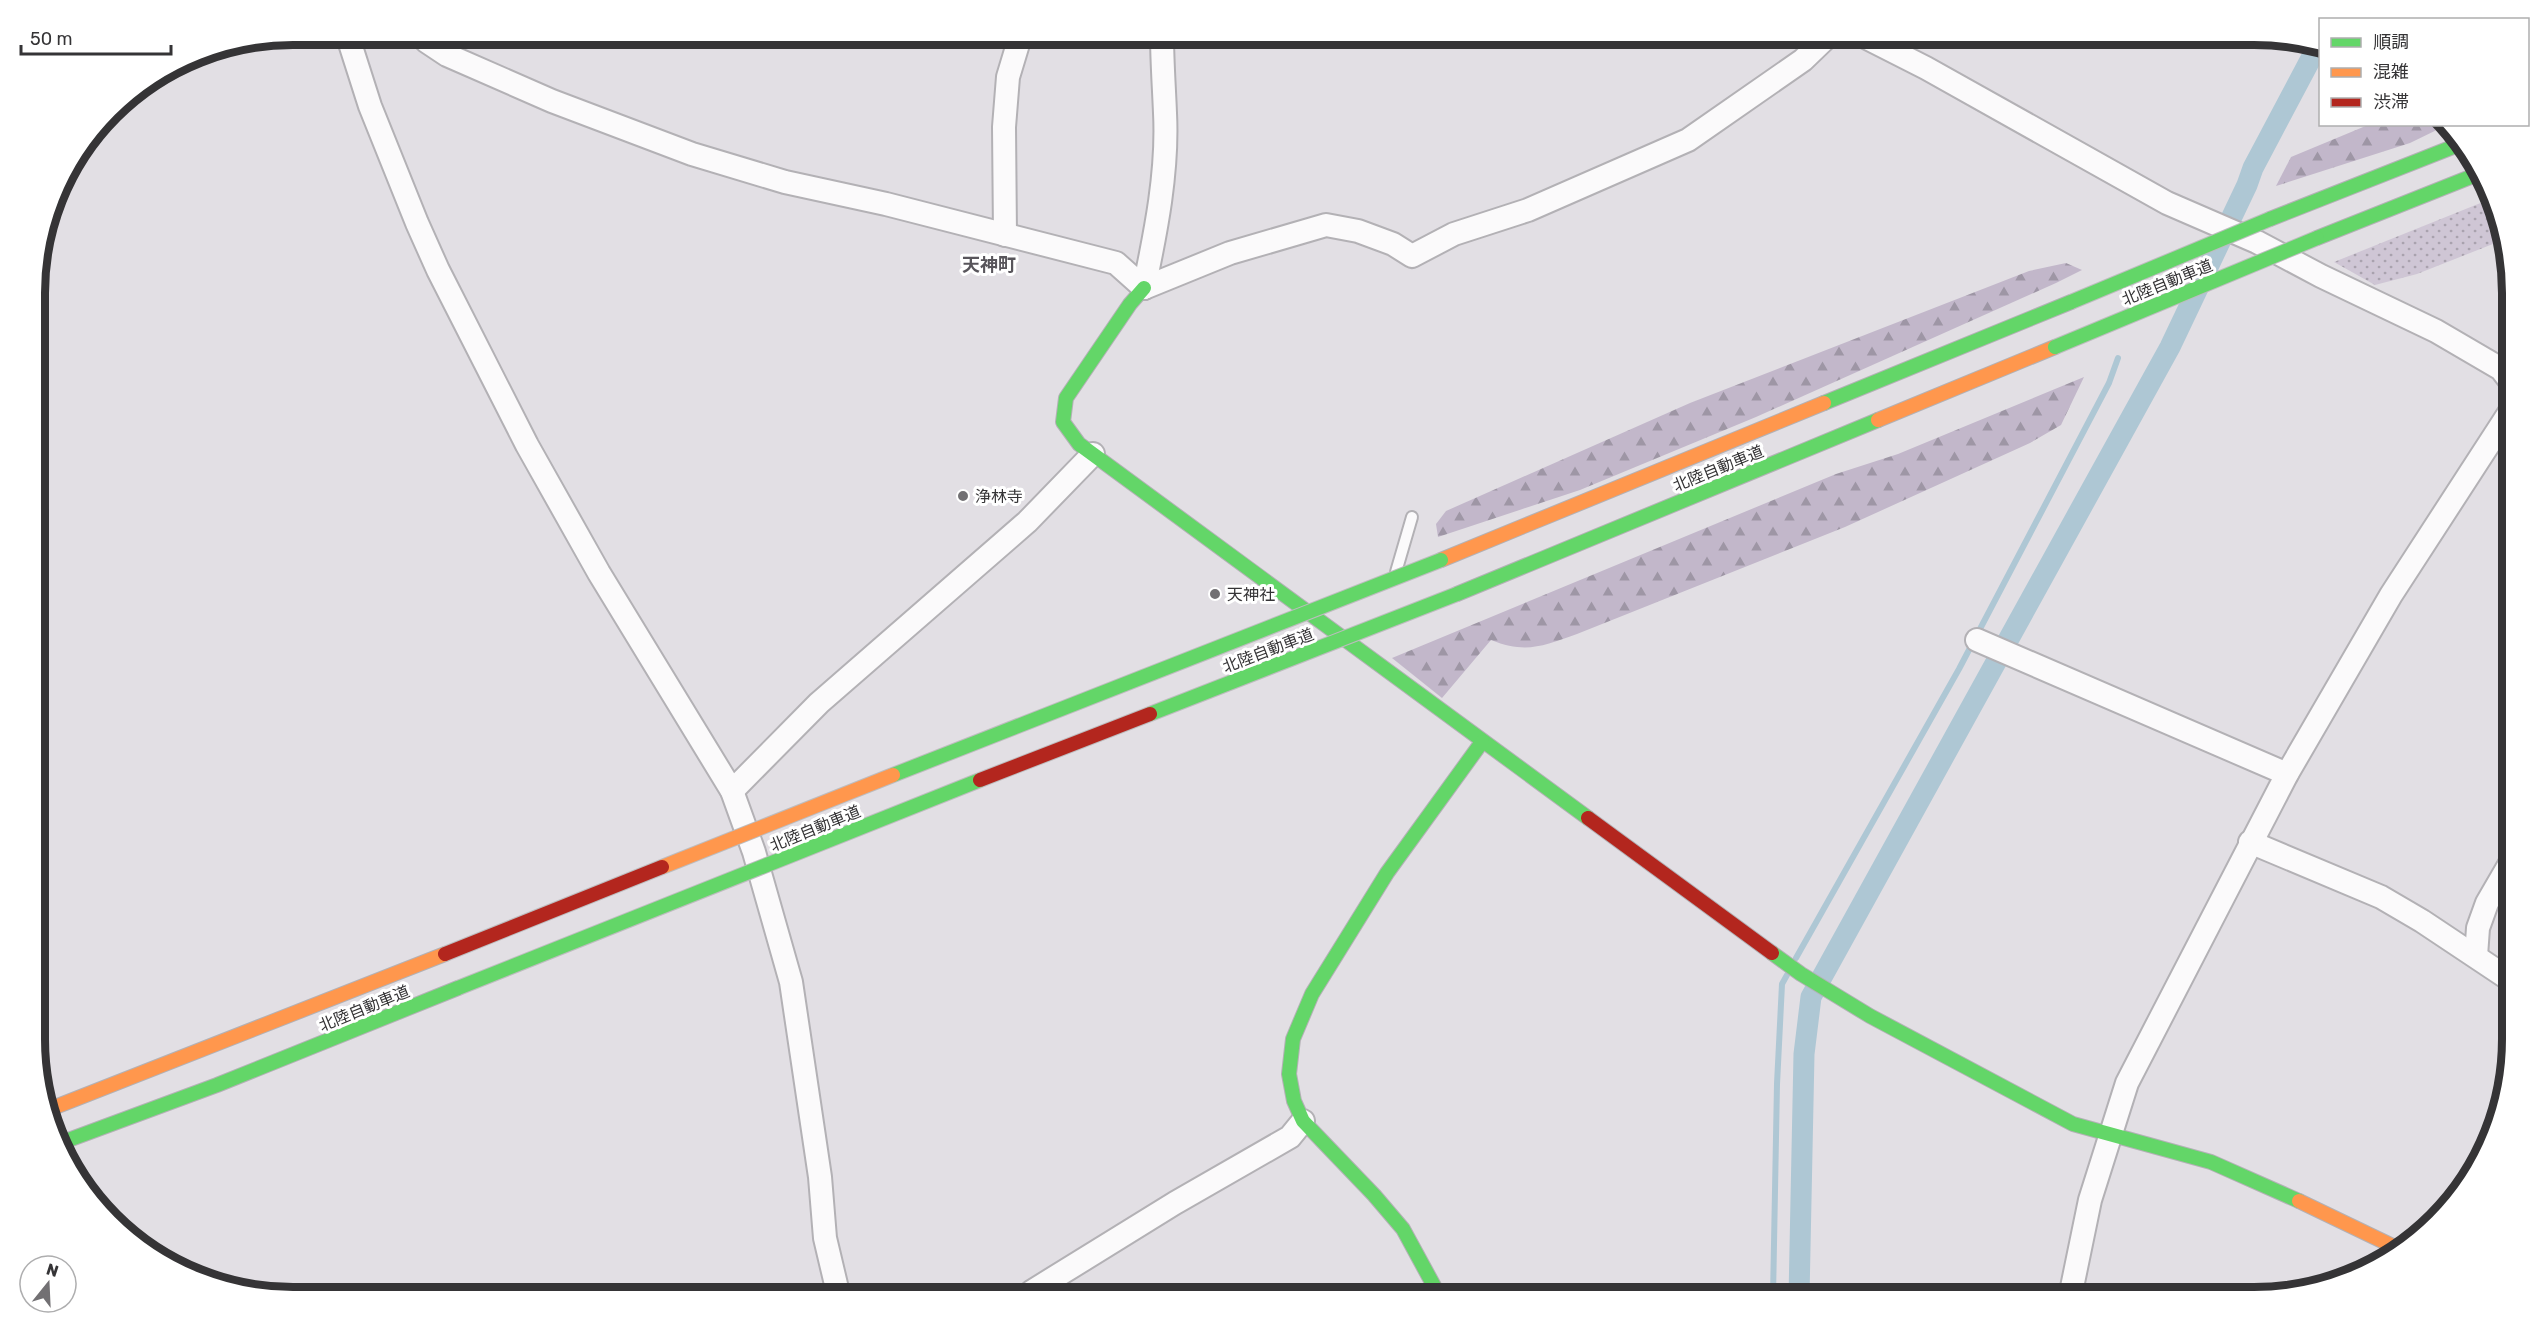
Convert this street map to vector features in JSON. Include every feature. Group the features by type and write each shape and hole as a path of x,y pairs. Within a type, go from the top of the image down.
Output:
{"main road":[{"name":"北陸自動車道","path":"54,1107 1441,560 2271,219 2454,147"},
{"name":"北陸自動車道","path":"67,1140 217,1085 859,828 1457,594 2317,238 2472,176"},
{"path":"1144,288 1130,304 1066,398 1063,422 1080,444 1093,454 1374,647 1482,742 1801,974 1870,1016 2073,1124 2211,1162 2392,1245"},
{"path":"1435,1287 1403,1229 1374,1195 1303,1121 1294,1101 1289,1074 1293,1039 1312,994 1387,873 1482,742"}],"street":[{"path":"351,45 370,106 417,223 438,270 527,445 599,573 732,791 757,862 791,982 820,1177 825,1239 837,1287"},
{"path":"432,45 447,55 552,101 692,154 785,182 886,204 1116,263 1144,288"},
{"path":"1005,235 1004,127 1008,77 1018,45"},
{"path":"1144,288 1163,173 1165,114 1162,45"},
{"path":"1144,288 1171,275 1230,253 1326,225 1358,231 1393,244 1413,256 1455,234 1528,210 1688,140 1803,60 1819,45"},
{"path":"1881,45 2167,203 2257,242 2321,276 2436,331 2502,370"},
{"path":"2072,1287 2090,1200 2127,1083 2287,774 2391,595 2502,424"},
{"path":"732,791 819,703 1027,522 1093,454"},
{"path":"1977,640 2287,774"},
{"path":"2250,842 2381,897 2502,974"},
{"path":"2476,956 2478,928 2487,903 2502,877"},
{"path":"1039,1287 1175,1203 1290,1137 1303,1121"}],"lane":[{"path":"1390,593 1412,517"},
{"path":"1374,647 1383,615"}],"shaded area":[{"path":"2484,201 2497,243 2417,274 2375,285 2334,262"}],"green space":[{"path":"2366,126 2436,126 2439,129 2410,143 2276,186 2291,157"},
{"path":"2066,263 2082,270 1756,417 1580,490 1438,537 1436,524 1446,511 1690,403 2029,271"},
{"path":"2084,377 2061,425 2030,443 1845,527 1577,634 1534,647 1514,647 1491,640 1442,698 1392,658 1836,474 1898,454"}],"waterway":[{"path":"1799,1287 1804,1054 1811,997 2170,347 2253,168 2314,52"},
{"path":"1796,958 1959,669 2109,383 2118,358"},
{"path":"1773,1287 1777,1084 1782,984 1787,975"}],"traffic: fast":[{"path":"2270,219 2454,146"},
{"path":"2317,238 2472,176"},
{"path":"2071,302 2270,219"},
{"path":"2055,347 2317,238"},
{"path":"1144,288 1130,304 1066,398 1063,422 1079,444 1588,818"},
{"path":"1824,403 2071,302"},
{"path":"1457,594 1878,420"},
{"path":"893,775 1441,560"},
{"path":"1150,714 1457,594"},
{"path":"1435,1287 1403,1229 1374,1195 1303,1121 1294,1101 1289,1074 1293,1039 1312,994 1387,873 1482,742"},
{"path":"458,988 980,780"},
{"path":"1772,953 1801,974 1870,1016 2073,1124 2211,1162 2299,1201"},
{"path":"67,1140 217,1085 458,988"}],"traffic: slow":[{"path":"1878,420 2055,347"},
{"path":"1441,560 1824,403"},
{"path":"662,867 893,775"},
{"path":"54,1107 445,954"},
{"path":"2299,1201 2391,1245"}],"traffic: jam":[{"path":"980,780 1150,714"},
{"path":"1588,818 1772,953"},
{"path":"445,954 662,867"}],"place":[{"name":"浄林寺","path":"963,496"},
{"name":"天神社","path":"1215,594"}],"district":[{"name":"天神町","path":"989,265"}]}
